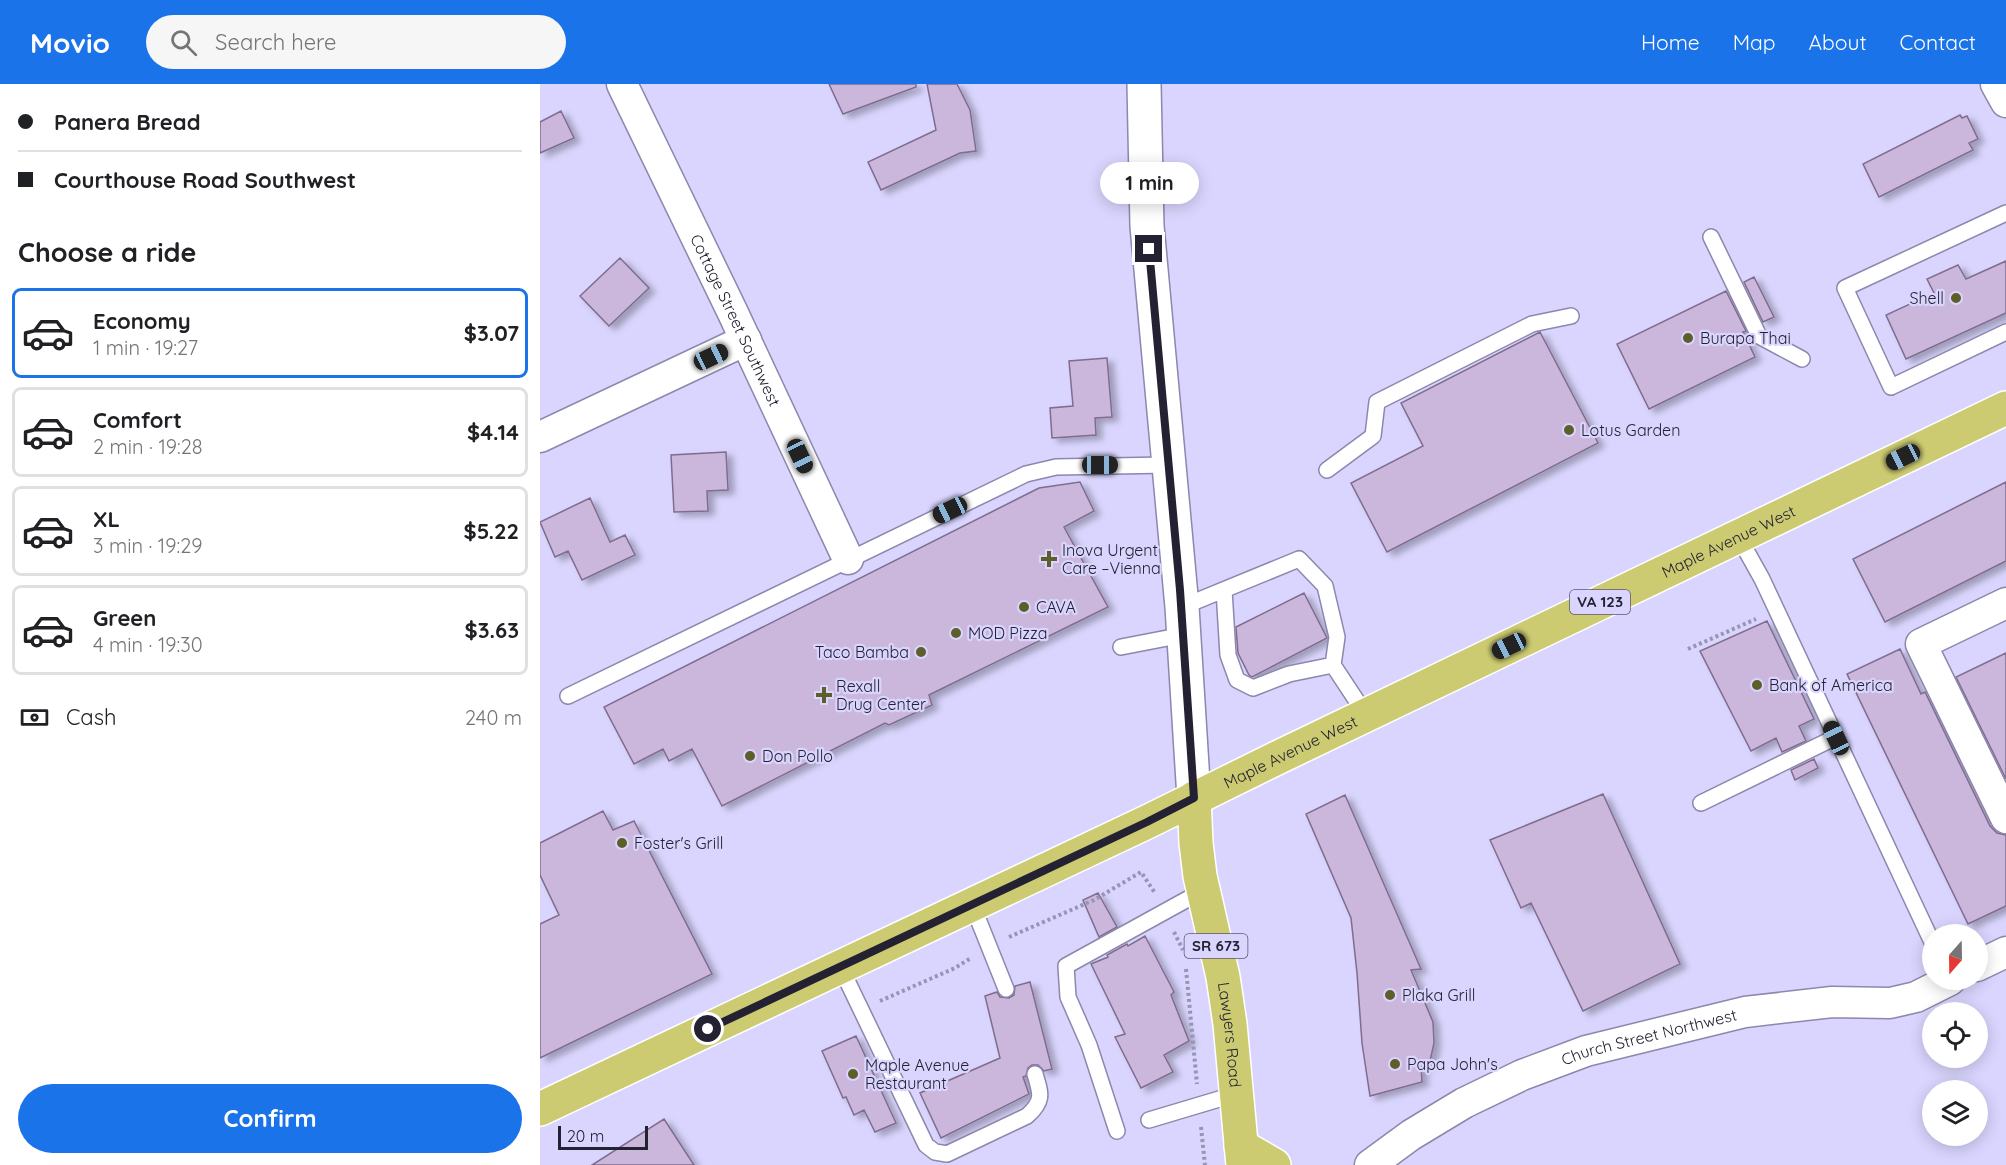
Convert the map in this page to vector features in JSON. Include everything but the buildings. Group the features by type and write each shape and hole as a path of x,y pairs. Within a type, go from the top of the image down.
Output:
{"main road":[{"name":"Maple Avenue West","path":"540,1109 1147,822 2006,408"},
{"name":"Lawyers Road","path":"1194,798 1196,843 1230,1024 1242,1155"},
{"path":"1242,1155 1274,1165"}],"street":[{"name":"Cottage Street Southwest","path":"622,84 746,340 848,559"},
{"path":"1144,84 1147,226 1183,621 1194,798"},
{"path":"1996,84 2006,102"},
{"path":"540,437 746,340"},
{"path":"2006,603 1921,644 2006,818"},
{"path":"1988,961 2006,952"},
{"name":"Church Street Northwest","path":"1370,1165 1411,1135 1464,1103 1522,1075 1587,1051 1745,1012 1832,1002 1890,1003 1916,997 1930,990"}],"lane":[{"path":"2006,213 1845,288 1891,387 2006,332"},
{"path":"1711,237 1759,336 1802,359"},
{"path":"1327,470 1373,436 1377,402 1532,324 1571,316"},
{"path":"568,696 1026,474 1056,467 1168,465"},
{"path":"1738,536 1776,609 1924,924"},
{"path":"1121,646 1183,621 1224,590 1299,559 1325,586 1337,637 1333,665 1366,715"},
{"path":"1224,590 1228,655 1237,680 1253,688 1289,674 1333,665"},
{"path":"1701,803 1836,738"},
{"path":"1117,1131 1089,1045 1068,997 1066,966 1204,890"},
{"path":"972,904 1006,989"},
{"path":"840,966 926,1145 935,1152 947,1154 1027,1116 1037,1107 1041,1095 1035,1074"},
{"path":"1149,1120 1199,1107 1236,1094"}],"path":[{"path":"1688,649 1776,609"},
{"path":"878,1002 955,968 1022,931 1094,900 1141,872 1156,894 1185,954"},
{"path":"1186,966 1205,1165"}],"place":[{"name":"Shell","path":"1956,298"},
{"name":"Burapa Thai","path":"1688,338"},
{"name":"Lotus Garden","path":"1569,430"},
{"name":"Inova Urgent Care –Vienna","path":"1049,559"},
{"name":"CAVA","path":"1024,607"},
{"name":"MOD Pizza","path":"956,633"},
{"name":"Taco Bamba","path":"921,652"},
{"name":"Bank of America","path":"1757,685"},
{"name":"Rexall Drug Center","path":"824,695"},
{"name":"Don Pollo","path":"750,756"},
{"name":"Foster's Grill","path":"622,843"},
{"name":"Plaka Grill","path":"1390,995"},
{"name":"Papa John's","path":"1395,1064"},
{"name":"Maple Avenue Restaurant","path":"853,1074"}],"route":[{"path":"708,1029 1194,798 1175,527 1149,249"}]}
